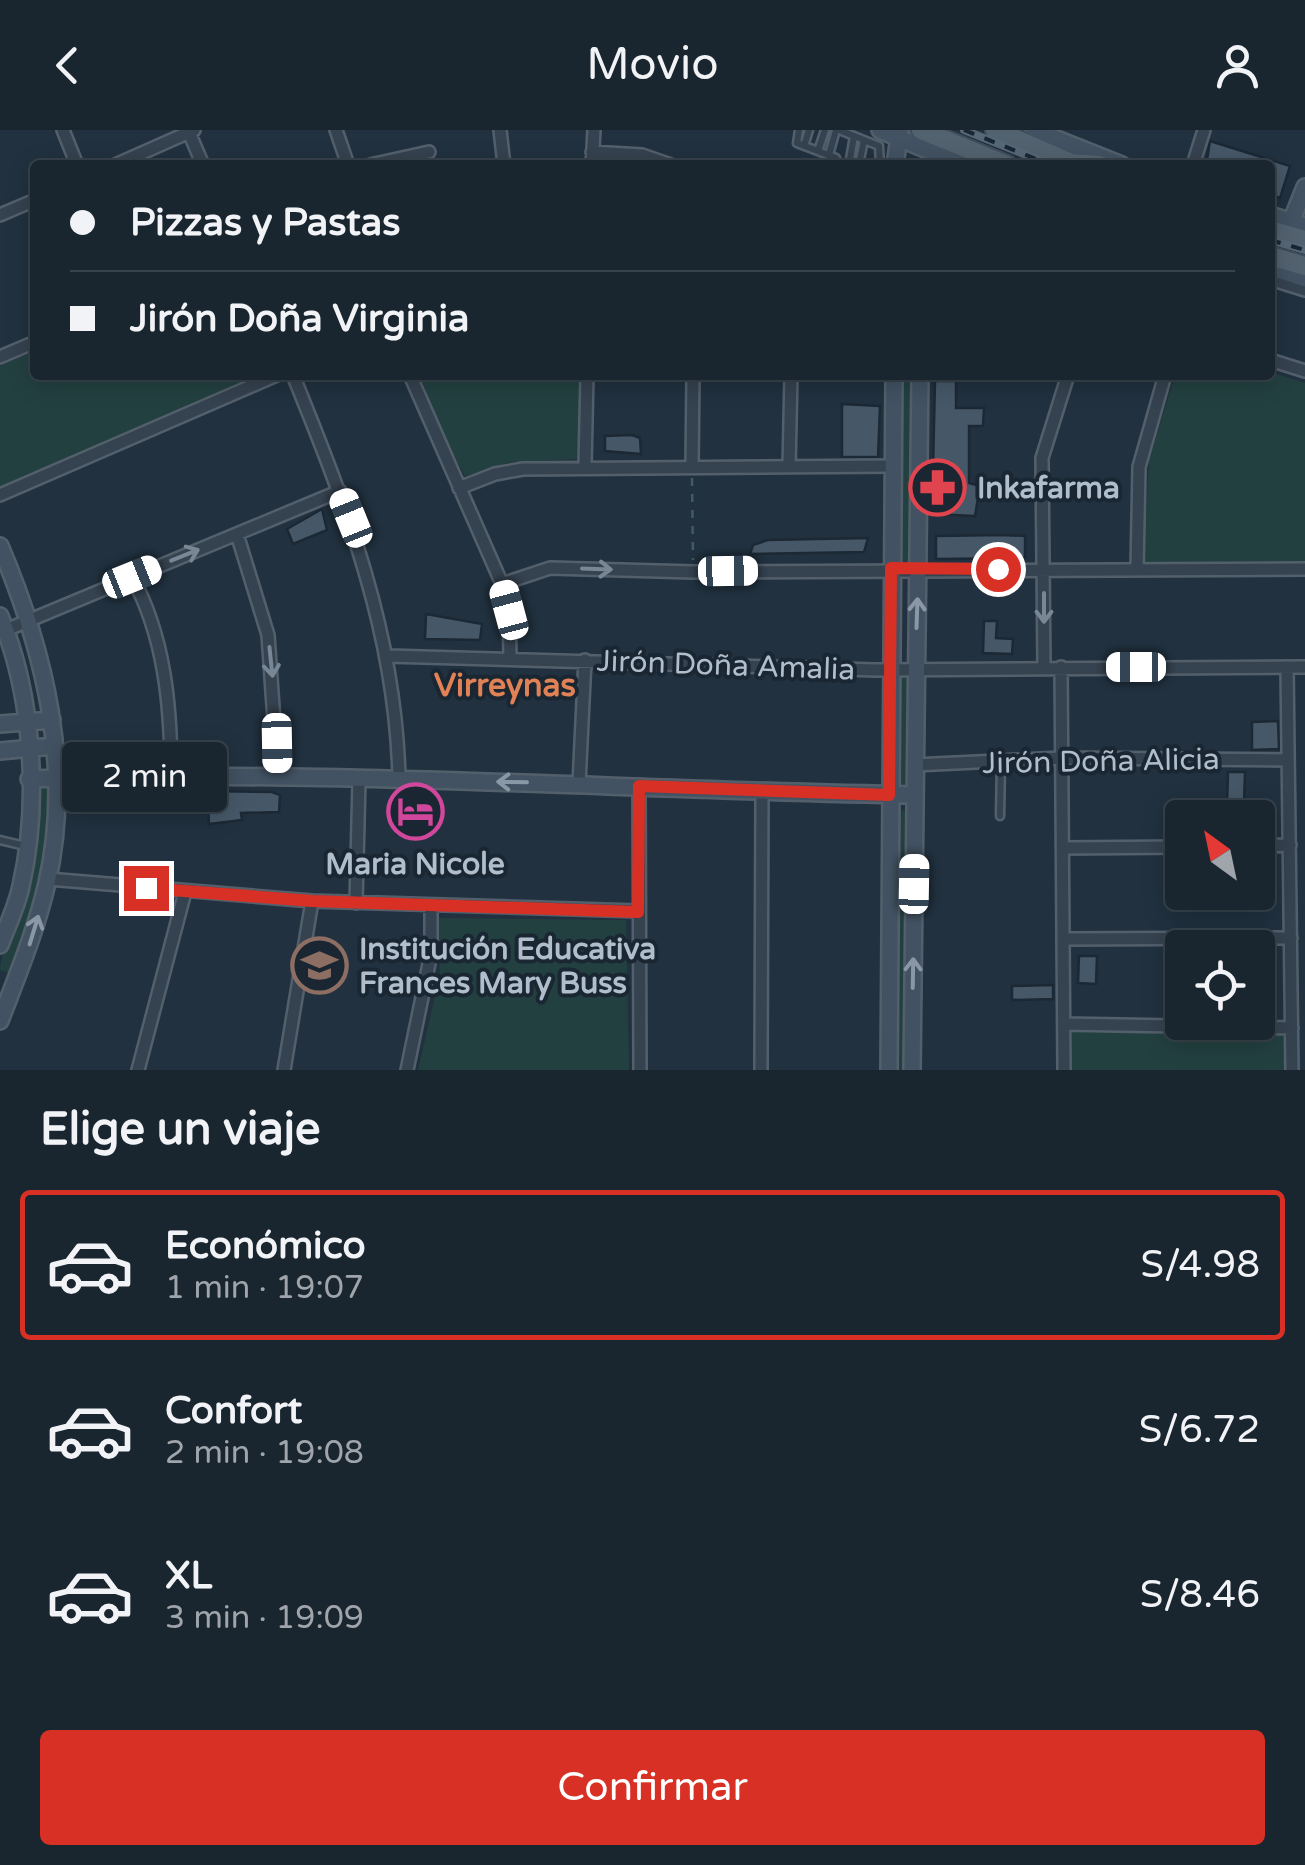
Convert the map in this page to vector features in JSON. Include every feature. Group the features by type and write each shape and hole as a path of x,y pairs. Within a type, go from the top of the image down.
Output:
{"main road":[{"path":"995,130 1063,160"},
{"path":"1034,130 1109,160"},
{"path":"889,143 924,141 990,160"},
{"path":"924,141 955,160"},
{"path":"1298,224 1305,187"},
{"path":"1275,231 1305,240"},
{"path":"1275,257 1305,266"},
{"path":"1275,269 1305,278"},
{"path":"890,1070 894,380"},
{"path":"912,1070 920,380"},
{"path":"0,546 38,644 52,720 55,778 48,879 8,977 0,1021"},
{"path":"0,945 21,887 29,779 14,652 3,623"},
{"path":"14,652 38,644"},
{"path":"0,724 52,720"},
{"path":"0,751 54,746"},
{"path":"29,779 170,775 399,779 915,795"}],"street":[{"path":"64,130 75,160"},
{"path":"336,130 346,160"},
{"path":"500,130 503,160"},
{"path":"594,130 592,159 642,155 656,160"},
{"path":"1194,160 1204,130"},
{"path":"126,160 190,131 201,160"},
{"path":"0,215 30,202"},
{"path":"1275,281 1305,290"},
{"path":"0,357 30,344"},
{"path":"1275,361 1304,367"},
{"path":"0,495 265,380"},
{"path":"295,380 365,559 388,656 399,779"},
{"path":"412,380 502,584 509,610 510,658"},
{"path":"585,466 587,380"},
{"path":"692,467 693,380"},
{"path":"789,467 791,380"},
{"path":"1044,667 1042,452 1066,380"},
{"path":"1137,569 1139,468 1164,380"},
{"path":"459,488 503,472 585,466 893,466"},
{"path":"3,623 31,619 340,492"},
{"path":"237,534 268,635 278,778"},
{"path":"502,584 550,568 693,572 891,568 1305,570"},
{"path":"132,577 150,619 164,677 170,775"},
{"name":"Jirón Doña Amalia","path":"388,656 890,670 1305,667"},
{"path":"578,784 585,660"},
{"path":"1061,667 1064,1070"},
{"path":"1287,667 1292,1070"},
{"name":"Jirón Doña Alicia","path":"914,765 1061,758 1288,760"},
{"path":"356,903 359,780"},
{"path":"639,786 640,1070"},
{"path":"761,1070 762,792"},
{"path":"1275,845 1290,845"},
{"path":"1063,848 1165,847"},
{"path":"48,879 312,901 638,912"},
{"path":"138,1070 185,892"},
{"path":"1290,898 1305,898"},
{"path":"284,1070 312,901"},
{"path":"407,1070 428,972 431,906"},
{"path":"1063,939 1291,938"},
{"path":"1064,1024 1292,1028"}],"lane":[{"path":"798,130 795,141 834,160"},
{"path":"804,146 809,130"},
{"path":"818,152 825,130"},
{"path":"829,155 838,130 864,140 889,143"},
{"path":"850,160 854,136"},
{"path":"860,160 864,140"},
{"path":"1000,816 1001,761"},
{"path":"0,840 26,846"}],"path":[{"path":"692,467 693,572"}],"green space":[{"path":"30,353 30,380 246,380 0,490 0,366"},
{"path":"1275,374 1305,383 1305,562 1143,562 1149,461 1173,380 1275,380"},
{"path":"422,380 580,380 578,459 511,462 465,476 439,427"},
{"path":"898,380 913,380 912,562 897,562"},
{"path":"899,676 912,679 911,784 906,789 895,785"},
{"path":"51,784 44,879 15,975 0,970 24,895 33,785"},
{"path":"906,809 911,814 907,1070 894,1070 897,814"},
{"path":"436,918 626,920 629,1070 418,1070 440,974"},
{"path":"1072,1028 1165,1030 1165,1040 1275,1040 1275,1032 1289,1032 1289,1070 1072,1070"}],"building":[{"path":"1210,141 1271,160 1207,160"},
{"path":"1275,161 1290,166 1280,198 1275,196"},
{"path":"935,381 956,381 956,408 984,408 983,426 969,426 969,483 980,486 975,516 932,514"},
{"path":"842,404 880,406 878,457 842,457"},
{"path":"605,436 640,438 641,454 605,451"},
{"path":"322,509 327,530 293,544 287,529"},
{"path":"936,536 1025,536 1025,558 936,559"},
{"path":"868,538 864,552 750,554 753,545 768,540"},
{"path":"426,614 482,624 480,640 425,639"},
{"path":"984,621 997,621 996,638 1013,639 1012,654 983,653"},
{"path":"1278,721 1279,749 1252,750 1252,722"},
{"path":"1228,772 1245,772 1244,800 1227,800"},
{"path":"207,791 272,792 280,795 279,812 241,813 242,820 209,824"},
{"name":"Maria Nicole","path":"399,792 434,793 432,829 397,834"},
{"path":"1079,956 1097,956 1096,984 1078,983"},
{"path":"1053,985 1053,999 1012,1000 1012,986"}],"railway":[{"path":"964,130 1039,160"},
{"path":"1275,241 1305,250"}],"place":[{"name":"Inkafarma","path":"938,488"},
{"name":"Maria Nicole","path":"415,811"},
{"name":"Institución Educativa Frances Mary Buss","path":"320,966"}],"district":[{"name":"Virreynas","path":"505,685"}],"route":[{"path":"146,888 312,901 638,912 639,786 889,795 891,568 998,569"}]}
